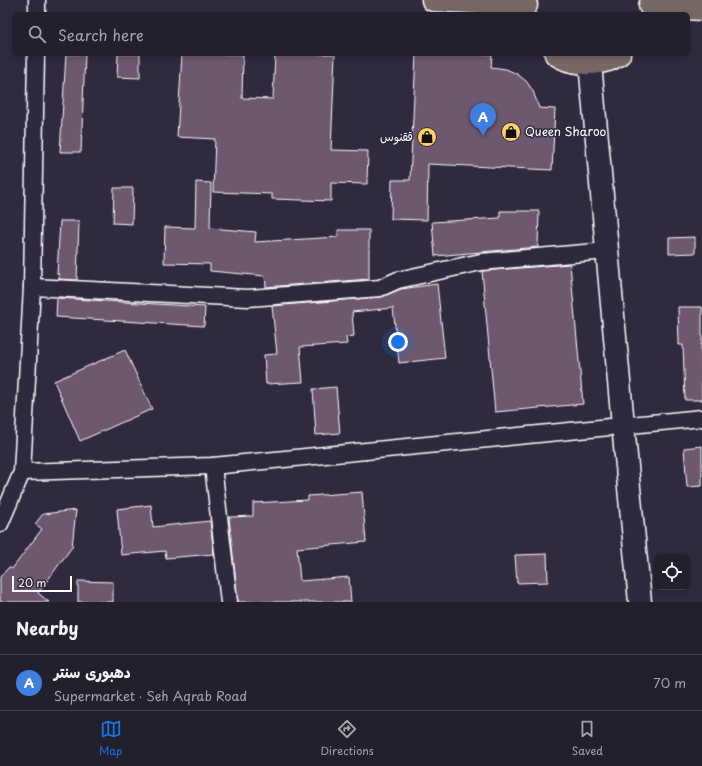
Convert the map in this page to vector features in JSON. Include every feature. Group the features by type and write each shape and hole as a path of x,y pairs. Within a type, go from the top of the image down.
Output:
{"highway":[{"path":"433,0 526,6"},
{"path":"650,7 702,9"},
{"path":"560,56 574,62 590,63 608,60 615,56"}],"main road":[{"path":"590,63 622,425 640,602"}],"street":[{"path":"37,0 37,12"},
{"path":"0,524 22,472 32,287 36,56"},
{"path":"32,287 248,298 380,288 398,280 481,262 607,251"},
{"path":"22,472 213,466 702,418"},
{"path":"213,466 228,602"}],"building":[{"path":"66,56 85,56 81,152 60,152"},
{"path":"118,56 140,56 140,78 117,77"},
{"path":"182,56 243,56 242,98 273,99 275,56 335,56 331,150 368,151 367,184 331,183 331,201 272,199 272,194 213,192 215,139 177,137"},
{"path":"416,56 492,56 491,67 506,69 517,74 526,81 533,91 539,108 555,109 552,170 428,164 427,220 391,219 392,180 410,180"},
{"path":"196,182 211,183 210,228 256,232 255,242 338,237 338,230 369,230 369,279 266,287 265,276 210,271 210,264 164,263 165,227 195,228"},
{"path":"114,188 133,188 132,224 113,223"},
{"path":"500,211 539,211 538,247 435,256 432,222 500,218"},
{"path":"60,221 79,221 77,280 59,279 59,274 57,274"},
{"path":"695,237 695,253 669,254 669,238"},
{"path":"570,264 583,404 495,412 482,271"},
{"path":"437,284 445,358 399,363 393,308 352,312 354,336 346,337 347,344 300,347 303,382 266,384 264,355 277,354 272,306 381,297 401,289"},
{"path":"57,298 205,307 204,326 56,317"},
{"path":"678,307 702,307 702,400 685,400 683,345 679,345"},
{"path":"125,350 152,409 80,441 54,381"},
{"path":"336,387 340,433 316,435 313,389"},
{"path":"702,446 702,486 687,487 684,448"},
{"path":"362,492 366,542 297,548 300,581 349,577 351,602 238,602 229,517 253,516 253,503 308,500 308,496"},
{"path":"151,505 153,527 210,521 214,554 166,558 165,551 121,555 117,509"},
{"path":"76,510 72,547 38,593 49,602 0,602 0,577 9,567 12,569 42,529 35,524 43,514"},
{"path":"547,554 548,582 517,583 515,555"},
{"path":"78,581 113,582 113,602 78,602"}],"place":[{"name":"Queen Sharoo","path":"511,132"},
{"name":"دهبوری سنتر","path":"483,136"},
{"name":"ققنوس","path":"427,137"}]}
